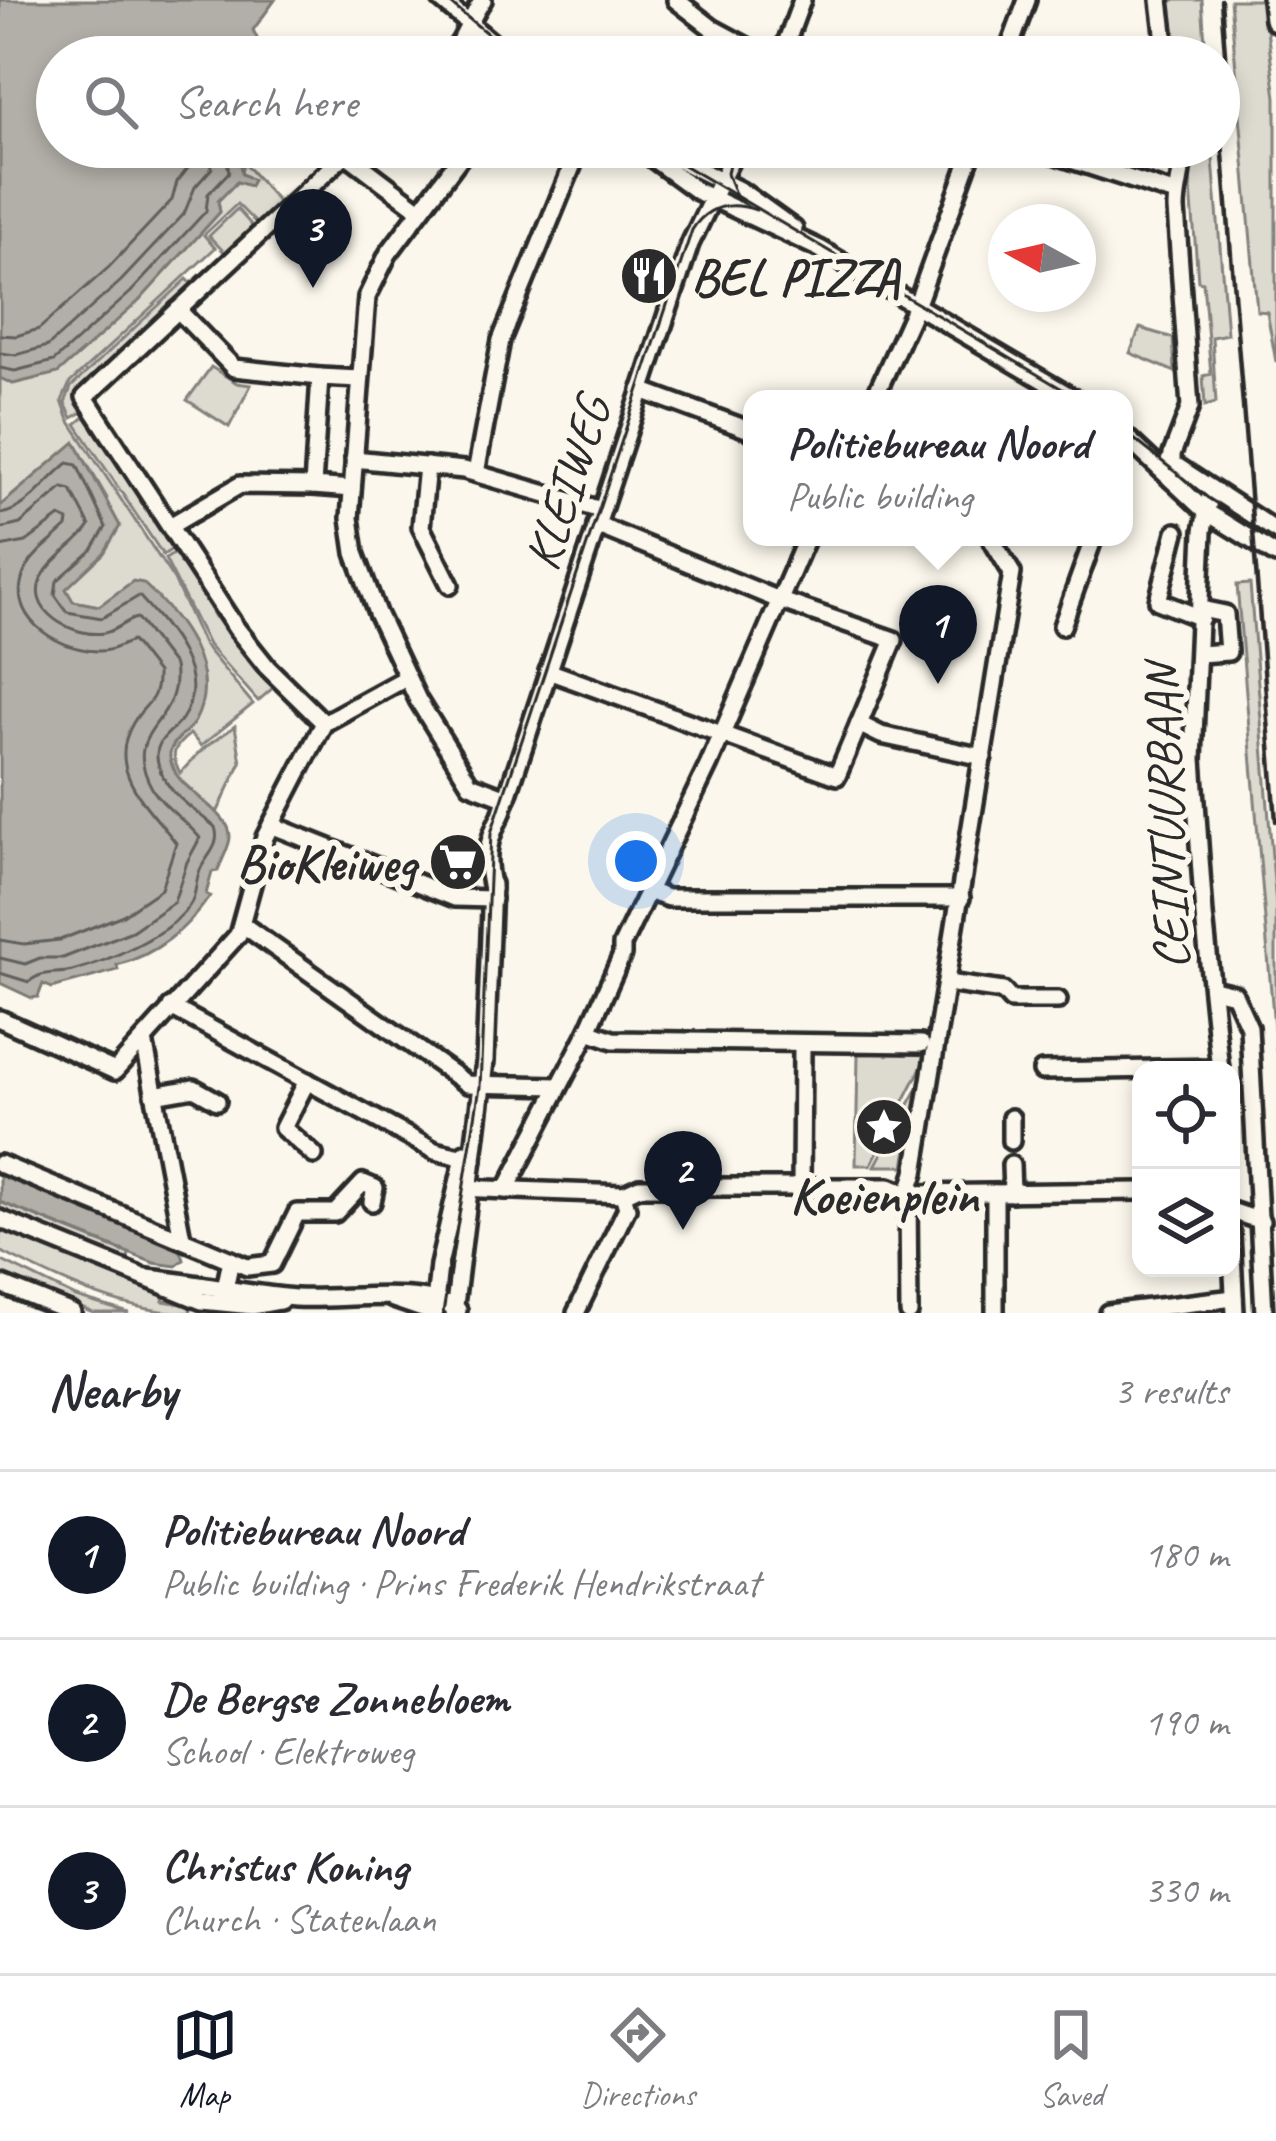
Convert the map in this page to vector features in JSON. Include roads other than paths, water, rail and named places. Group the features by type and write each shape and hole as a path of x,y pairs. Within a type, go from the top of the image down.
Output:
{"highway":[{"path":"1274,0 1276,20"}],"street":[{"path":"441,0 484,36"},
{"path":"464,36 483,0"},
{"path":"676,0 727,36"},
{"path":"789,36 802,0"},
{"path":"1014,36 1028,0"},
{"path":"1160,0 1164,36"},
{"path":"324,723 267,667 236,628 85,397 331,168"},
{"path":"371,168 420,210"},
{"path":"452,168 388,254 368,297 350,518 356,554 406,678 470,784 507,797"},
{"path":"476,472 501,340 571,168"},
{"path":"667,168 710,198 820,249"},
{"path":"694,168 746,194 820,249 1060,390"},
{"name":"KLEIWEG","path":"434,1308 482,1087 501,815 689,244 726,168"},
{"path":"878,390 966,168"},
{"path":"1097,168 1176,194"},
{"path":"1172,471 1190,406 1176,194 1184,168"},
{"path":"178,310 234,368 359,379"},
{"path":"313,486 320,377"},
{"path":"641,390 743,428"},
{"path":"1133,447 1276,531"},
{"path":"354,459 476,472 599,518 779,600 894,640 837,776 548,671"},
{"path":"427,466 421,527 450,585"},
{"path":"1172,471 1204,511 1276,556"},
{"path":"170,526 240,485 352,489"},
{"name":"CEINTUURBAAN","path":"1211,490 1204,511 1193,759 1219,1061"},
{"path":"1176,532 1158,601 1201,614 1225,614 1228,652 1199,654"},
{"path":"506,1190 588,1031 803,546"},
{"path":"909,1313 908,1194 962,898 1012,573 996,546"},
{"path":"1062,626 1091,546"},
{"path":"0,1019 115,1071 243,925 271,825 324,723 406,678"},
{"path":"859,724 880,735 983,757"},
{"path":"271,825 455,898 492,894"},
{"path":"647,891 668,898 962,898"},
{"path":"243,925 467,1084 558,1085"},
{"path":"947,983 1003,992 1011,1000 1058,1000"},
{"path":"1214,989 1234,994 1249,1027 1264,1313"},
{"path":"171,1007 435,1150 469,1159"},
{"path":"588,1031 613,1040 921,1044"},
{"path":"144,1040 182,1238"},
{"path":"801,1186 802,1045"},
{"path":"1042,1071 1132,1070"},
{"path":"307,1081 284,1127 314,1155"},
{"path":"154,1095 194,1088 217,1101"},
{"path":"1011,1118 1011,1141"},
{"path":"0,1164 247,1267 272,1264 302,1207 335,1213 363,1183 375,1187 371,1202"},
{"path":"995,1313 1004,1193 1011,1165"},
{"path":"463,1188 624,1194 639,1186 889,1187 908,1194 1132,1191"},
{"name":"KLEIWEG","path":"457,1311 463,1188"},
{"path":"576,1313 627,1208 624,1194"},
{"path":"1240,1214 1261,1221"},
{"path":"0,1219 222,1302 417,1295 434,1308 457,1311"},
{"path":"222,1302 231,1260"},
{"path":"0,1284 72,1313"},
{"path":"1108,1313 1235,1306"}],"water":[{"path":"0,0 275,0 253,30 256,36 36,36 36,168 241,168 253,180 250,186 237,182 218,201 220,212 139,301 58,373 13,384 0,378"},
{"path":"75,442 120,526 104,553 66,589 73,601 99,606 133,581 143,583 182,628 200,664 202,702 195,721 172,746 170,758 182,781 222,818 230,837 218,871 212,872 206,894 210,896 170,939 117,965 118,970 52,988 43,984 38,997 32,998 0,983 0,506"},
{"path":"0,1174 180,1248 184,1260 176,1266 154,1263 0,1202"}],"tram line":[{"path":"446,0 490,36"},
{"path":"688,168 1064,390"},
{"path":"728,168 738,201"},
{"path":"443,1313 480,1087 491,833 692,230 705,215 720,208 756,210"},
{"path":"1133,438 1208,498 1276,541"}],"railway":[{"path":"1221,0 1224,36"},
{"path":"1224,168 1276,821"}],"place":[{"name":"BEL PIZZA","path":"649,276"},
{"name":"Christus Koning","path":"313,288"},
{"name":"Politiebureau Noord","path":"938,684"},
{"name":"BioKleiweg","path":"458,862"},
{"name":"Koeienplein","path":"884,1127"},
{"name":"De Bergse Zonnebloem","path":"683,1230"}]}
